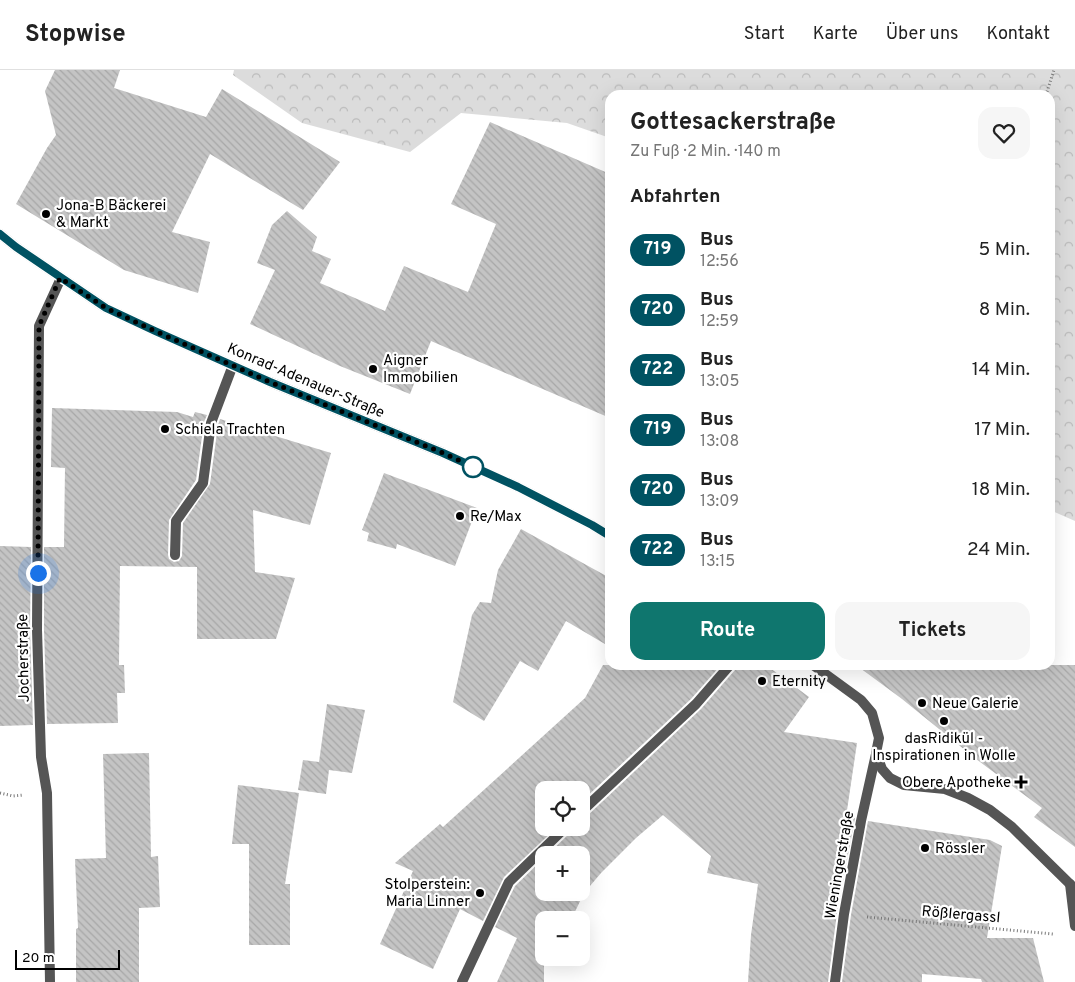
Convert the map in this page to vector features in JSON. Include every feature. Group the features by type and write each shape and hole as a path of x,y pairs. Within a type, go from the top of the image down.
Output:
{"street":[{"name":"Konrad-Adenauer-Straße","path":"0,234 60,278 106,308 233,365 443,453 518,487 605,533"},
{"name":"Jocherstraße","path":"50,982 47,793 41,757 37,630 39,326 60,278"},
{"path":"175,555 176,521 203,483 211,423 233,365"},
{"path":"590,804 696,704 726,670"},
{"path":"820,670 861,700 872,713 879,738 876,753 882,769 890,778 904,785 945,789 968,798 990,810 1012,828 1072,887 1075,926"},
{"name":"Wieningerstraße","path":"835,982 844,914 876,753"},
{"path":"462,982 510,882 557,836"}],"path":[{"path":"1048,90 1054,70"},
{"name":"Rößlergassl","path":"844,914 1056,934"}],"green space":[{"path":"234,70 1075,70 1075,521 1055,512 1055,90 605,90 605,136 567,123 461,113 410,152 302,123 233,75"}],"building":[{"path":"55,70 120,70 114,88 206,117 222,89 340,162 303,210 210,154 172,232 210,242 198,293 124,270 16,204 56,135 45,91"},
{"path":"490,122 605,172 605,416 431,341 410,394 340,366 250,324 275,270 257,263 272,225 287,211 317,237 312,251 331,259 320,283 385,311 404,266 468,292 496,224 451,204"},
{"path":"52,408 177,412 193,417 195,412 207,415 204,422 196,480 169,520 168,555 169,559 174,562 179,561 182,556 183,523 210,484 220,419 331,453 310,525 253,510 255,572 295,578 276,639 197,639 197,567 120,566 119,665 124,665 125,693 117,693 118,723 47,724 44,547 64,547 65,468 51,467"},
{"path":"384,473 477,508 455,566 397,544 396,549 367,541 369,533 362,530"},
{"path":"521,529 605,575 605,644 566,621 538,671 520,661 484,721 453,702 472,615 480,602 491,603 498,570"},
{"path":"0,546 31,547 30,630 33,725 0,726"},
{"path":"603,665 605,665 605,670 717,670 691,699 590,794 590,781 535,781 535,836 548,836 504,877 483,921 460,909 433,969 380,944 413,871 395,863 440,824 443,827 585,698"},
{"path":"1055,665 1075,665 1075,847 1034,817 1042,808 976,759 863,670 1055,670"},
{"path":"735,670 773,670 809,697 784,732 857,743 846,817 855,818 837,913 828,982 748,982 751,935 758,884 707,873 711,856 663,815 636,838 590,886 590,846 556,846 567,836 590,836 590,813 701,709"},
{"path":"327,704 365,710 352,773 329,770 326,794 298,790 303,760 319,762"},
{"path":"149,753 151,857 158,856 160,907 139,908 139,982 76,982 76,929 78,928 75,859 106,858 103,754"},
{"path":"238,785 299,793 285,884 290,884 290,945 249,945 249,844 232,844"},
{"path":"868,821 990,840 1002,846 987,938 1033,938 1044,982 982,982 981,979 922,974 922,982 842,982 851,915"},
{"path":"535,867 535,901 580,901 575,911 535,911 535,966 544,966 544,982 497,982 517,938 495,927 515,886"}],"bus line":[{"name":"719","path":"0,234 60,278 106,308 270,382 443,453 518,487 605,533"}],"place":[{"name":"Jona-B Bäckerei & Markt","path":"46,214"},
{"name":"Aigner Immobilien","path":"373,369"},
{"name":"Schiela Trachten","path":"165,429"},
{"name":"Re/Max","path":"460,516"},
{"name":"Eternity","path":"762,681"},
{"name":"Neue Galerie","path":"922,703"},
{"name":"dasRidikül - Inspirationen in Wolle","path":"944,721"},
{"name":"Obere Apotheke","path":"1021,782"},
{"name":"Rössler","path":"925,848"},
{"name":"Stolperstein: Maria Linner","path":"480,893"}],"route":[{"path":"38,573 39,326 60,278 106,308 155,331 270,382 476,468 473,467"}]}
